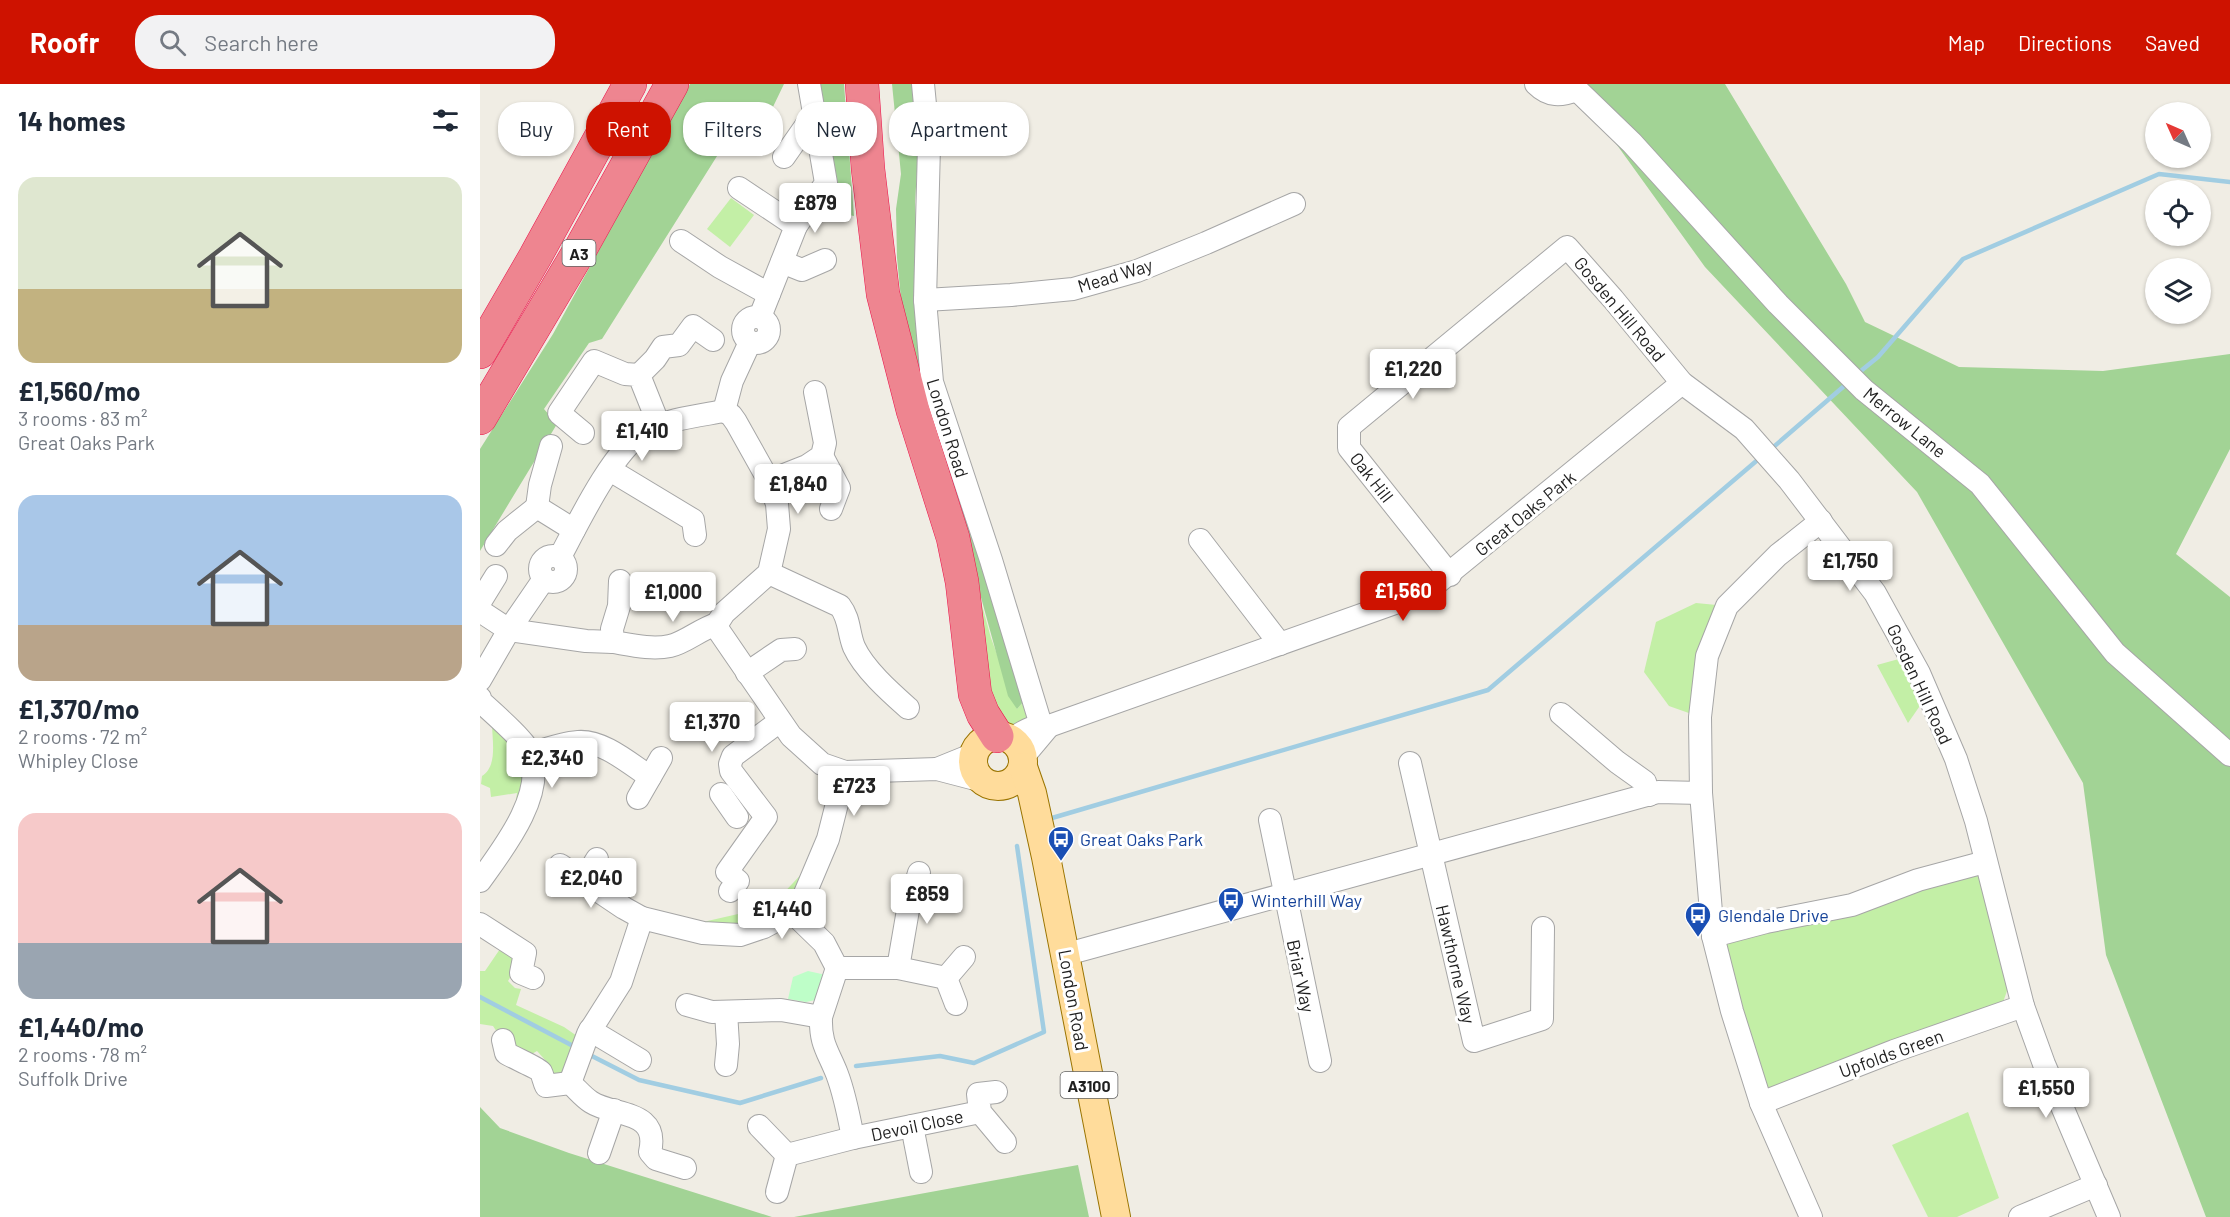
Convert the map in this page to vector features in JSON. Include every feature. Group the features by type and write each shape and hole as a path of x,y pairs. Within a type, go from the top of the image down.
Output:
{"highway":[{"name":"A3","path":"480,352 630,84"},
{"name":"A3","path":"480,418 581,248 672,84"},
{"path":"862,84 868,169 883,294 913,411 953,538 962,582 975,694 983,714 1006,750"}],"main road":[{"path":"992,784 1018,776 1006,750 972,767 975,774 992,784 1037,819"},
{"name":"London Road","path":"1006,750 1032,793 1116,1217"}],"street":[{"path":"809,84 812,102"},
{"name":"London Road","path":"923,84 929,146 924,300 932,382 1045,725"},
{"name":"Merrow Lane","path":"1536,84 1543,90 1561,96 1574,87 1632,143 1778,304 1864,390 1980,484 2115,653 2230,755"},
{"path":"784,157 795,141"},
{"path":"724,411 732,381 750,342 759,343 769,334 767,322 760,317 796,226 826,183 821,156"},
{"path":"739,188 796,226"},
{"name":"Mead Way","path":"924,300 1073,289 1137,271 1294,204"},
{"path":"681,241 720,267 769,294"},
{"name":"Gosden Hill Road","path":"1567,247 1613,299 1682,384 1744,429 1821,521 1875,592 1919,672 1956,759 1976,821 2023,1006 2044,1064 2109,1217"},
{"name":"Oak Hill","path":"1450,575 1349,448 1349,427 1567,247"},
{"path":"782,262 802,270 825,260"},
{"path":"583,433 559,413 594,361 625,374 639,375 663,347 679,345 693,326 713,340"},
{"path":"639,375 659,425"},
{"name":"Great Oaks Park","path":"937,769 1006,750 1028,729 1426,592 1450,575 1682,384"},
{"path":"815,392 825,443 822,456 839,488 840,502"},
{"path":"480,611 509,630 586,641 613,636 655,648 671,646 702,628 717,624 724,613 769,573 779,529 777,504 769,481 731,415 724,411 659,425 642,434 627,447 610,470 560,557 566,566 564,575 554,582 544,579 509,630 480,680"},
{"path":"496,544 507,531 537,507 540,485 551,446"},
{"path":"769,481 807,466 822,456"},
{"path":"610,470 693,520 695,535"},
{"path":"537,507 574,530"},
{"path":"1811,1217 1761,1103 1732,1011 1713,936 1701,793 1700,717 1707,656 1727,606 1778,555 1821,521"},
{"path":"1200,540 1280,644"},
{"path":"769,573 840,606 846,615 854,647 881,683 908,708"},
{"path":"480,602 496,576"},
{"path":"613,636 619,606 620,581"},
{"path":"717,624 780,721 806,752 822,764 845,772 937,769 992,784"},
{"path":"747,673 782,650 795,649"},
{"path":"480,698 480,701 531,754 534,777 525,809 510,837 481,877"},
{"path":"1561,714 1617,762 1645,782 1649,795"},
{"path":"730,891 738,881 728,872 766,817 738,803 730,764 733,756 780,721"},
{"path":"531,754 580,742 591,743 614,754 655,768 638,798"},
{"name":"Hawthorne Way","path":"1410,763 1473,1041 1542,1019 1543,928"},
{"path":"560,865 642,918 703,933 740,935 764,927 792,912 801,903 828,839 845,772"},
{"path":"1065,953 1658,792 1701,793"},
{"name":"Briar Way","path":"1270,820 1320,1061"},
{"path":"584,880 597,859"},
{"path":"1713,936 1766,922 1852,905 1918,880 1985,862"},
{"path":"898,968 908,910 919,873"},
{"path":"792,912 824,943 837,968 898,968 946,978"},
{"path":"572,1078 589,1032 621,982 642,918"},
{"path":"480,924 527,967"},
{"path":"946,978 964,957"},
{"name":"Devoil Close","path":"837,968 821,1017 821,1033 849,1113 853,1138"},
{"path":"946,978 956,1004"},
{"path":"687,1005 719,1012 782,1011 821,1017"},
{"name":"Upfolds Green","path":"1761,1103 1894,1051 2023,1006"},
{"path":"719,1012 727,1055"},
{"path":"589,1032 640,1060"},
{"path":"503,1040 506,1053 525,1065 535,1066 546,1086 572,1078"},
{"path":"572,1078 592,1103 639,1119 650,1131 653,1140 650,1152 656,1159 685,1168"},
{"name":"Devoil Close","path":"996,1092 978,1094 980,1112 1005,1142"},
{"path":"599,1153 614,1110"},
{"name":"Devoil Close","path":"787,1155 853,1138 980,1112"},
{"path":"759,1126 787,1155 777,1192"},
{"path":"912,1126 921,1172"},
{"path":"2019,1217 2096,1185"}],"green space":[{"path":"690,84 784,84 775,102 683,102 683,156 717,156 602,339 589,343 544,409 557,424 480,551 480,449 553,334 651,156 671,156 671,119"},
{"path":"814,84 844,84 845,102 817,102"},
{"path":"892,84 912,84 914,102 894,102"},
{"path":"1573,84 1725,84 1846,284 1865,322 1959,367 2103,371 2230,354 2230,449 2176,554 2230,597 2230,1217 2206,1217 2106,955 2083,783 1917,492 1705,267"},
{"path":"824,156 849,156 854,216 832,212"},
{"path":"899,156 918,156 915,202 920,330 1024,701 1017,709 1008,696 924,407 901,299 896,209 901,174"},
{"path":"731,198 754,215 730,247 707,229"},
{"path":"967,551 991,638 1017,709 1024,701 1029,718 1012,726 1002,722 991,710"},
{"path":"1696,603 1727,606 1700,717 1669,706 1644,672 1656,622"},
{"path":"1906,657 1926,697 1908,723 1877,665"},
{"path":"492,723 520,745 529,783 514,815 517,793 491,797 490,788 481,784 482,776 487,772 492,759"},
{"path":"808,867 788,905 742,925 724,926 703,922 760,909 777,900"},
{"path":"1969,869 1984,878 2008,988 2001,1008 1770,1094 1722,946 1730,937"},
{"path":"500,949 514,958 508,981 515,988 521,989 516,1005 564,1027 577,1036 564,1074 548,1080 547,1062 537,1051 525,1058 493,1026 480,1024 480,971 485,971"},
{"path":"808,971 826,975 820,999 806,1002 788,999 793,977"},
{"path":"480,1107 500,1128 569,1153 772,1217 480,1217"},
{"path":"1968,1112 1999,1198 1957,1217 1928,1217 1892,1145"},
{"path":"1078,1165 1089,1217 794,1217"}],"waterway":[{"path":"1862,370 1878,357 1963,259 2159,174 2230,182"},
{"path":"1770,450 1843,387"},
{"path":"1052,818 1488,690 1761,457"},
{"path":"856,1066 940,1056 974,1063 1044,1032 1017,846"},
{"path":"480,997 575,1047"},
{"path":"588,1054 639,1080 740,1103 821,1078"}],"place":[{"name":"Great Oaks Park","path":"1061,862"},
{"name":"Winterhill Way","path":"1231,923"},
{"name":"Glendale Drive","path":"1698,938"}]}
